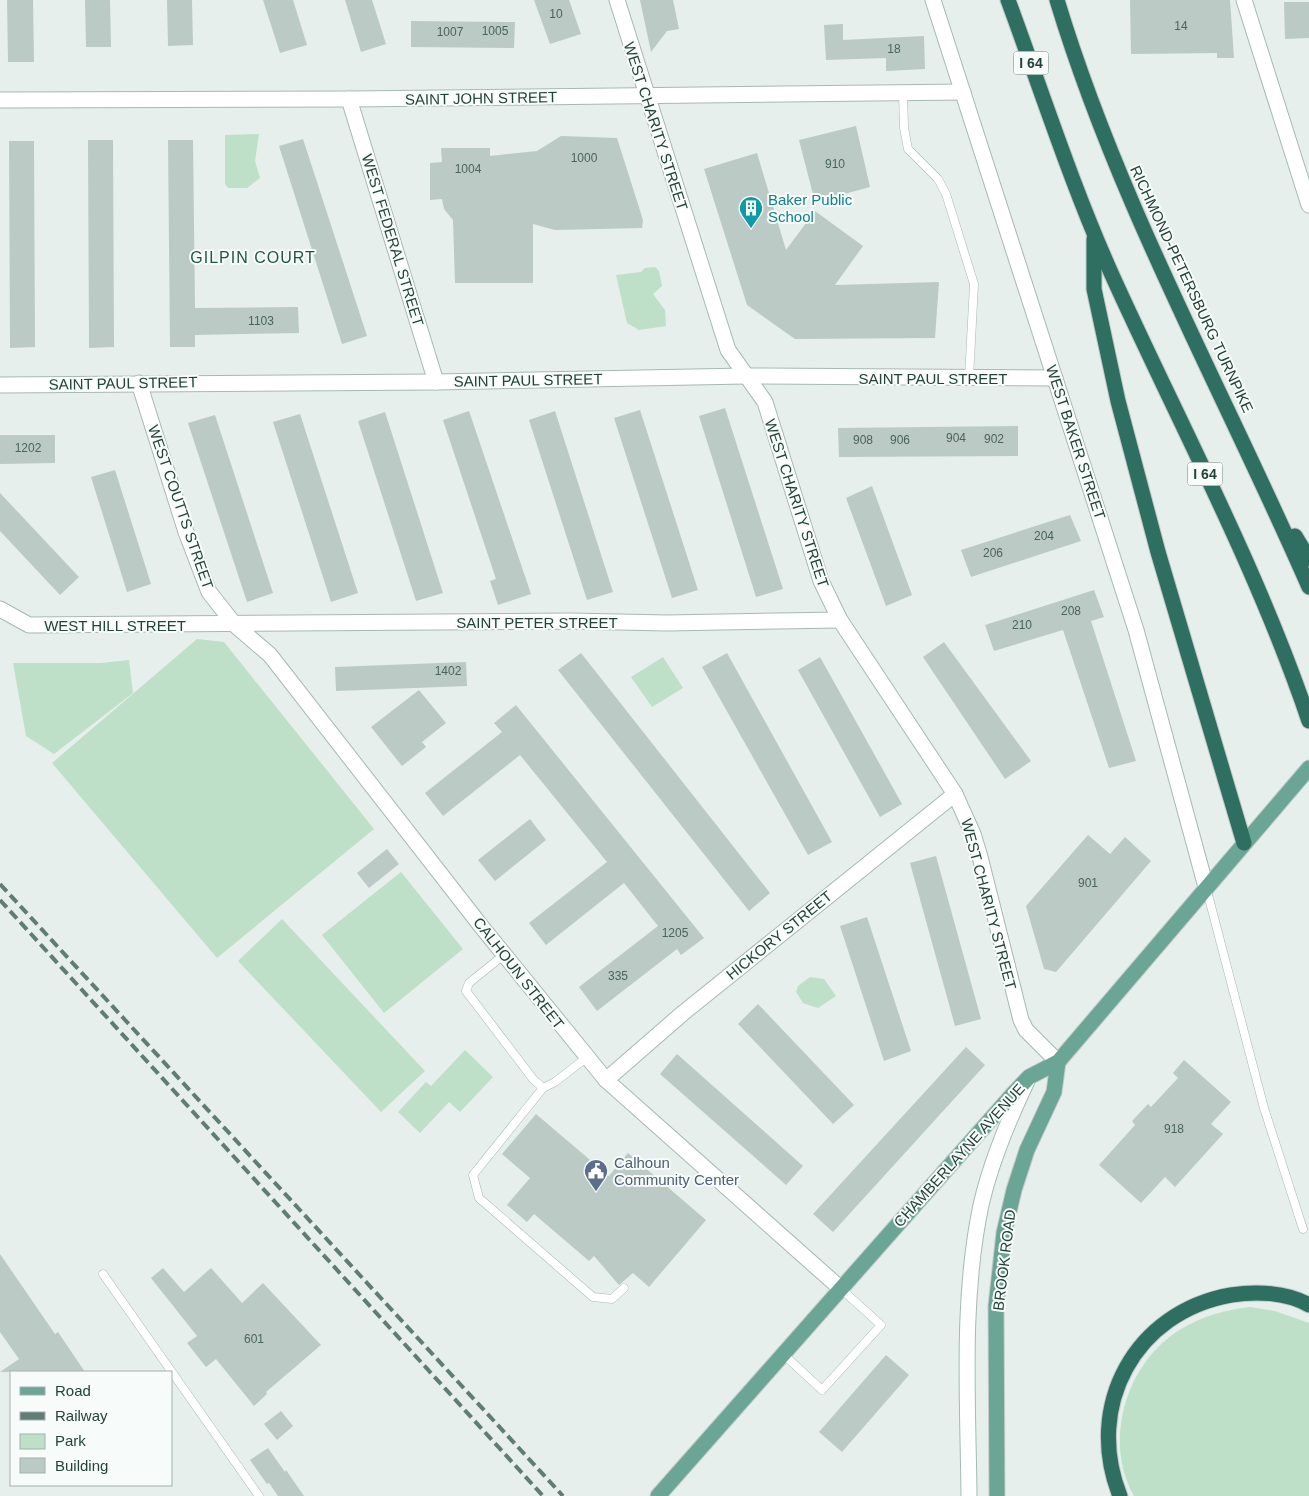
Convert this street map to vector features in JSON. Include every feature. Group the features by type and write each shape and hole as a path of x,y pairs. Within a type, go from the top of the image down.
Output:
{"highway":[{"name":"I 64","path":"1008,0 1094,230 1172,406 1266,607 1309,721"},
{"name":"RICHMOND-PETERSBURG TURNPIKE","path":"1056,0 1074,55 1140,225 1309,587"},
{"path":"1067,0 1074,55"},
{"path":"1094,230 1094,289 1118,401 1158,552 1244,843"},
{"path":"1262,484 1309,559"},
{"path":"1120,1496 1113,1478 1109,1455 1112,1405 1119,1381 1130,1358 1147,1338 1180,1313 1201,1302 1223,1297 1249,1292 1267,1293 1287,1297 1309,1305"}],"main road":[{"name":"CHAMBERLAYNE AVENUE","path":"658,1496 782,1353 1029,1077 1058,1062 1309,768"},
{"name":"BROOK ROAD","path":"996,1496 996,1306 1004,1233 1014,1190 1027,1150 1054,1092 1058,1062"}],"street":[{"name":"WEST CHARITY STREET","path":"617,0 728,350 764,402 821,581 840,620 955,794 973,834 980,857 1021,1020 1026,1030 1058,1062"},
{"name":"WEST BAKER STREET","path":"933,0 1136,630 1206,887"},
{"path":"1244,0 1309,204"},
{"name":"SAINT JOHN STREET","path":"0,100 349,99 963,92"},
{"name":"WEST FEDERAL STREET","path":"349,99 436,382"},
{"name":"SAINT PAUL STREET","path":"0,385 436,382 746,376 1055,378"},
{"name":"WEST COUTTS STREET","path":"138,383 186,532 208,592 235,625"},
{"name":"WEST HILL STREET","path":"0,608 29,625 235,625"},
{"name":"SAINT PETER STREET","path":"235,625 560,621 667,624 840,620"},
{"name":"CALHOUN STREET","path":"235,625 270,655 586,1058 606,1080 840,1288"},
{"name":"HICKORY STREET","path":"606,1080 694,1004 955,794"},
{"name":"BROOK ROAD","path":"969,1496 968,1332 971,1265 981,1204 989,1176 1004,1131 1029,1077"}],"lane":[{"path":"903,93 904,128 908,149 938,179 946,194 974,284 969,378"},
{"path":"1206,887 1264,1108 1302,1229"},
{"path":"505,954 469,983 466,991 533,1079 543,1088"},
{"path":"586,1058 555,1082 543,1088 473,1175 479,1198 593,1297 612,1300 624,1288"},
{"path":"103,1274 171,1371"},
{"path":"782,1353 822,1390 881,1325 840,1288"},
{"path":"172,1372 259,1496"}],"green space":[{"path":"259,134 255,161 260,178 247,188 228,188 225,184 225,135"},
{"path":"655,267 659,271 662,286 653,294 665,310 666,326 639,330 627,323 616,275 641,272 645,268"},
{"path":"197,639 224,642 374,829 217,958 52,763"},
{"path":"663,657 683,688 652,707 631,677"},
{"path":"129,660 133,693 54,754 26,736 13,663 101,663"},
{"path":"401,872 463,949 384,1013 322,935"},
{"path":"282,919 425,1071 381,1112 238,961"},
{"path":"810,977 824,979 836,996 818,1008 803,1003 796,992 798,986"},
{"path":"465,1050 493,1077 460,1112 449,1102 420,1133 398,1112 426,1082 431,1086"},
{"path":"1250,1307 1275,1311 1309,1323 1309,1496 1134,1496 1125,1474 1120,1451 1121,1427 1125,1404 1134,1381 1146,1361 1162,1343 1189,1324 1214,1314"}],"building":[{"path":"7,0 33,0 34,62 8,62"},
{"path":"85,0 110,0 111,47 86,47"},
{"path":"167,0 192,0 193,45 168,46"},
{"path":"263,0 293,0 307,45 280,53"},
{"path":"345,0 372,0 386,44 361,52"},
{"path":"534,0 569,0 581,34 550,44"},
{"path":"640,0 673,0 679,29 667,31 651,52"},
{"path":"1130,0 1230,0 1234,58 1217,58 1217,53 1131,54"},
{"path":"1284,2 1309,2 1309,38 1285,39"},
{"path":"411,21 515,22 514,48 411,47"},
{"path":"843,24 843,40 924,36 925,69 886,71 886,58 826,60 824,25"},
{"path":"856,126 870,187 815,202 799,140"},
{"path":"561,136 617,138 643,220 642,228 555,230 533,224 533,283 455,283 453,220 444,209 442,199 430,200 430,163 442,162 441,148 490,148 490,156 537,151"},
{"path":"303,139 367,336 342,344 279,146"},
{"path":"88,140 113,140 114,347 89,348"},
{"path":"168,140 193,140 195,308 298,307 299,333 195,335 195,347 170,347"},
{"path":"9,141 34,141 35,347 10,348"},
{"name":"Baker Public School","path":"757,153 786,250 815,211 863,246 835,285 939,282 935,338 795,339 747,305 704,169"},
{"path":"725,408 783,589 756,597 699,416"},
{"path":"640,410 698,590 672,598 614,418"},
{"path":"469,411 531,594 498,605 490,581 496,579 443,420"},
{"path":"555,411 613,592 587,600 529,420"},
{"path":"385,412 443,593 416,601 358,421"},
{"path":"300,414 358,593 331,602 273,422"},
{"path":"215,415 273,593 247,602 188,423"},
{"path":"1018,426 1018,456 839,457 838,428"},
{"path":"0,435 55,435 55,463 0,464"},
{"path":"115,470 151,584 127,592 91,477"},
{"path":"872,486 912,595 886,606 846,498"},
{"path":"0,493 79,577 60,595 0,531"},
{"path":"1070,515 1081,541 971,577 961,550"},
{"path":"1094,590 1104,617 1091,621 1136,761 1109,768 1063,630 994,651 985,625"},
{"path":"944,642 1031,761 1005,779 923,657"},
{"path":"581,653 770,893 749,911 558,670"},
{"path":"727,653 832,842 808,855 702,667"},
{"path":"820,657 902,804 880,817 798,670"},
{"path":"466,662 467,686 336,691 335,667"},
{"path":"419,690 446,723 422,742 426,747 402,766 371,727"},
{"path":"516,705 704,938 681,955 677,949 597,1011 579,987 658,926 624,883 546,945 529,923 607,862 520,755 443,816 425,793 502,732 494,723"},
{"path":"530,819 546,840 495,881 478,860"},
{"path":"1088,835 1110,854 1125,837 1151,861 1056,972 1044,969 1026,906"},
{"path":"387,849 399,864 369,888 357,873"},
{"path":"936,856 981,1019 955,1026 910,863"},
{"path":"867,917 911,1051 884,1061 840,926"},
{"path":"758,1004 854,1105 833,1124 738,1024"},
{"path":"966,1047 985,1065 833,1232 813,1214"},
{"path":"677,1054 803,1166 786,1185 660,1074"},
{"path":"1184,1060 1231,1102 1211,1124 1223,1134 1175,1187 1165,1177 1141,1203 1099,1165 1135,1125 1132,1121 1148,1104 1151,1107 1178,1078 1173,1073"},
{"name":"Calhoun Community Center","path":"536,1114 609,1176 628,1153 706,1220 649,1287 633,1273 619,1285 594,1256 589,1261 534,1214 527,1222 507,1205 530,1178 502,1154"},
{"path":"0,1254 55,1334 58,1332 84,1371 0,1372 19,1359 0,1332"},
{"path":"163,1268 184,1292 211,1268 242,1303 263,1283 321,1345 266,1392 267,1394 254,1406 216,1359 206,1367 187,1343 197,1336 151,1278"},
{"path":"886,1355 909,1375 842,1452 819,1432"},
{"path":"281,1411 293,1426 277,1440 264,1424"},
{"path":"268,1448 304,1496 278,1496 269,1483 267,1484 250,1460"}],"railway":[{"path":"0,884 563,1496"},
{"path":"0,900 543,1496"}],"place":[{"name":"Baker Public School","path":"751,229"},
{"name":"Calhoun Community Center","path":"596,1192"}],"district":[{"name":"GILPIN COURT","path":"253,257"}]}
